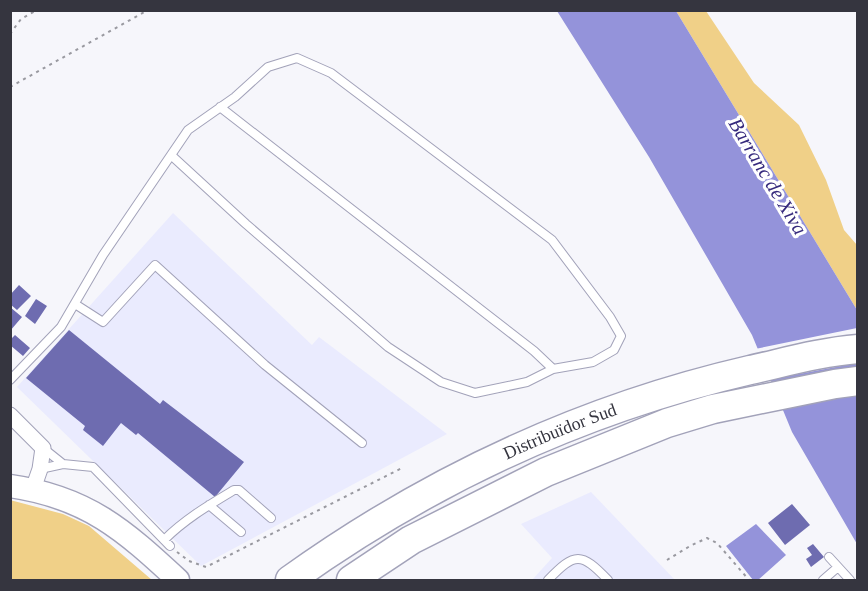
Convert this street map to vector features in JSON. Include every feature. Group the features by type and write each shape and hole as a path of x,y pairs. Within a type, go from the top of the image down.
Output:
{"highway":[{"name":"Distribuïdor Sud","path":"290,580 398,508 524,444 607,411 695,383 845,350 858,339"},
{"name":"Distribuïdor Sud","path":"351,580 411,540 546,472 667,423 713,409 858,381"}],"street":[{"path":"10,415 43,448 37,479"},
{"path":"10,486 37,479 113,524 137,542 178,580"}],"lane":[{"path":"11,375 61,327 103,255 188,130 236,97 268,67 297,58 331,73 552,240 610,317 621,336 614,351 592,362 553,369 527,382 475,393 441,382 388,347 246,224 172,156"},
{"path":"220,107 526,345 553,369"},
{"path":"75,304 103,322 155,265 265,365 362,443"},
{"path":"43,448 63,464 93,467 171,546"},
{"path":"37,479 63,464"},
{"path":"164,540 182,523 234,490 239,490 271,518"},
{"path":"209,505 241,532"},
{"path":"829,557 850,580"},
{"path":"548,580 567,561 578,558 593,565 608,580"},
{"path":"823,580 838,567"}],"path":[{"path":"10,34 21,19 37,10"},
{"path":"10,87 148,10"},
{"path":"171,546 189,561 206,567 404,466"},
{"path":"667,560 707,538 717,543 749,580"}],"shaded area":[{"path":"676,11 706,11 754,83 799,125 826,180 844,230 857,245 857,310"},
{"path":"173,213 312,345 319,337 447,434 201,566 17,387"},
{"path":"591,492 675,580 532,580 552,558 521,524"},
{"path":"10,500 63,514 89,526 152,580 11,580"}],"water":[{"name":"Barranc de Xiva","path":"557,11 676,11 857,310 857,544 792,432 752,335 649,157"},
{"path":"756,524 786,555 758,580 753,580 726,546"}],"pier":[{"path":"857,328 857,363 767,380 755,349"}],"building":[{"path":"19,285 31,296 17,310 10,304 10,295"},
{"path":"36,299 47,306 35,324 25,316"},
{"path":"10,307 22,317 10,331"},
{"path":"69,330 160,404 163,400 244,462 215,497 138,433 136,435 121,423 103,446 83,430 85,426 26,378"},
{"path":"15,335 30,348 23,356 10,345 10,340"},
{"path":"792,504 810,525 785,545 768,523"},
{"path":"813,544 824,557 811,567 806,559 812,555 807,548"}]}
